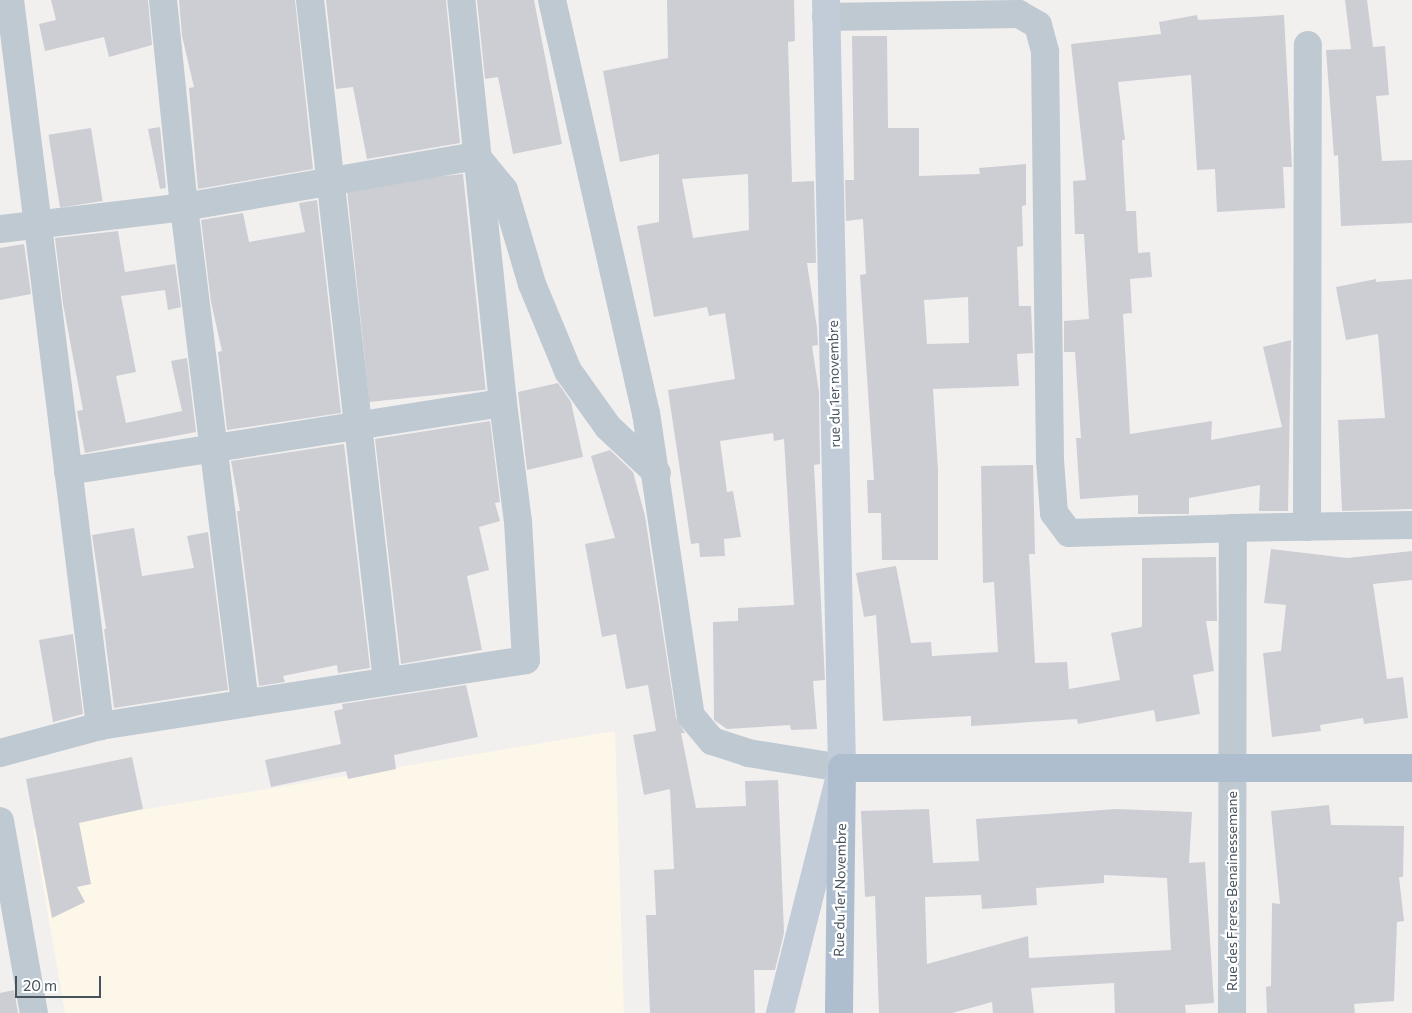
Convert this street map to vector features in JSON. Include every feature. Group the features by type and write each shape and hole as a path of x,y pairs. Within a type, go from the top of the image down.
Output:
{"main road":[{"name":"rue du 1er novembre","path":"780,1013 842,768 826,8"},
{"path":"842,768 1412,768"},
{"name":"Rue du 1er Novembre","path":"839,1013 842,768"}],"street":[{"path":"10,0 36,224 100,726"},
{"path":"163,0 184,207 212,448 245,702"},
{"path":"310,0 330,183 360,425 387,681"},
{"path":"0,753 100,726 245,702 526,660 518,522 502,403 461,0"},
{"path":"552,0 580,114 657,473 691,716 712,741 748,753 842,768"},
{"path":"826,8 1019,14 1038,25 1045,52 1050,460 1054,513 1068,533 1412,525"},
{"path":"1307,527 1308,45"},
{"path":"0,229 184,207 476,156"},
{"path":"476,156 504,190 532,284 568,371 608,426 657,473"},
{"path":"68,471 502,403"},
{"name":"Rue des Freres Benainessemane","path":"1232,1013 1233,528"},
{"path":"0,821 34,1013"}],"shaded area":[{"path":"615,731 624,1013 65,1013 33,828"}],"building":[{"path":"51,0 148,0 152,45 109,57 104,37 45,51 39,24 56,20"},
{"path":"179,0 295,0 313,169 198,189 189,88 194,87 182,36"},
{"path":"326,0 446,0 460,143 367,159 353,87 336,89"},
{"path":"477,0 534,0 562,144 513,154 498,77 485,79"},
{"path":"667,0 794,0 795,41 788,42 792,182 814,181 816,263 807,263 818,345 812,346 819,392 820,464 814,465 825,680 813,681 817,729 791,730 790,725 727,729 714,720 713,622 738,621 738,608 794,605 784,439 774,441 773,433 720,441 727,492 733,491 741,537 724,539 725,556 700,557 699,543 691,544 668,390 735,379 725,313 709,316 707,307 654,317 637,226 659,222 659,154 620,162 603,71 668,58","holes":["748,174 749,230 693,238 682,179"]},
{"path":"1345,0 1367,0 1373,47 1385,46 1389,95 1376,96 1382,161 1412,160 1412,223 1341,226 1338,155 1334,156 1326,50 1351,49"},
{"path":"1197,15 1198,20 1284,15 1292,167 1283,167 1285,208 1217,212 1215,169 1197,170 1191,75 1118,82 1125,140 1122,140 1126,211 1136,211 1138,253 1150,252 1152,277 1130,279 1132,313 1123,314 1130,434 1212,421 1211,440 1282,427 1263,347 1291,340 1288,511 1259,511 1260,485 1189,498 1189,514 1138,514 1138,495 1080,499 1076,438 1081,438 1075,352 1064,352 1064,321 1089,319 1084,234 1075,234 1073,181 1086,180 1071,44 1161,34 1159,22"},
{"path":"852,36 887,36 888,128 919,128 919,176 980,174 979,168 1026,164 1026,205 1022,206 1023,246 1017,247 1019,306 1031,306 1033,353 1017,354 1019,386 933,389 938,470 938,560 882,560 881,513 868,513 867,480 874,480 860,275 866,274 863,219 846,221 845,180 854,180","holes":["968,297 969,343 927,344 924,300"]},
{"path":"160,127 166,188 160,189 148,129"},
{"path":"91,128 103,201 60,208 49,135"},
{"path":"463,174 486,390 369,402 347,186"},
{"path":"317,200 341,413 227,430 218,352 222,351 211,302 201,220 243,213 249,242 305,232 299,203"},
{"path":"118,231 125,272 175,264 181,307 168,310 165,290 121,296 136,372 116,376 126,423 182,411 171,361 187,358 196,432 85,453 77,411 83,410 63,304 55,238"},
{"path":"24,244 31,294 0,300 0,248"},
{"path":"1376,279 1376,282 1412,279 1412,509 1342,511 1338,420 1385,418 1378,334 1346,340 1336,287"},
{"path":"558,383 571,402 583,457 527,470 518,392"},
{"path":"490,421 500,502 495,503 500,521 479,527 489,570 467,576 482,650 401,664 375,439"},
{"path":"344,444 370,668 338,673 337,665 283,676 285,682 259,686 237,511 240,511 231,461"},
{"path":"610,450 633,472 645,516 676,718 685,733 681,733 696,808 746,806 745,781 778,780 784,933 775,970 754,970 755,1013 650,1013 646,915 656,915 654,870 674,869 670,789 644,795 633,735 656,731 648,685 626,689 616,634 602,637 585,544 615,538 591,456"},
{"path":"1033,465 1035,554 1029,554 1035,663 1067,662 1069,689 1120,680 1111,633 1142,627 1142,558 1216,557 1217,621 1206,621 1214,671 1193,675 1200,714 1156,722 1154,710 1078,724 1077,719 971,726 971,716 883,721 876,615 864,617 856,573 896,566 911,643 931,642 932,656 998,652 994,582 983,583 981,466"},
{"path":"134,528 142,576 194,568 187,536 208,532 228,690 114,708 104,629 106,629 92,535"},
{"path":"1271,549 1347,558 1412,551 1412,580 1373,584 1387,679 1403,677 1408,718 1364,724 1363,718 1320,725 1321,731 1272,737 1263,653 1281,651 1286,605 1264,603"},
{"path":"73,634 83,714 53,722 39,640"},
{"path":"466,685 478,737 394,755 396,769 348,779 346,771 271,787 265,760 341,744 334,711 343,709 342,704"},
{"path":"132,757 143,809 79,823 91,884 77,887 85,902 52,918 26,779"},
{"path":"1329,805 1331,825 1404,826 1403,877 1399,877 1404,921 1397,922 1394,1001 1354,1004 1355,1013 1267,1013 1266,987 1271,986 1272,903 1280,904 1271,811"},
{"path":"929,809 933,863 979,861 976,819 1116,809 1192,812 1189,863 1205,862 1214,1003 1185,1005 1186,1013 1115,1013 1114,983 1031,988 1034,1013 993,1013 992,1002 952,1013 879,1013 875,896 865,897 861,811","holes":["1104,875 1167,878 1171,950 1029,958 1028,936 927,964 925,897 981,895 982,909 1037,905 1036,888 1104,883"]},
{"path":"14,990 18,1013 0,1013 0,993"}]}
